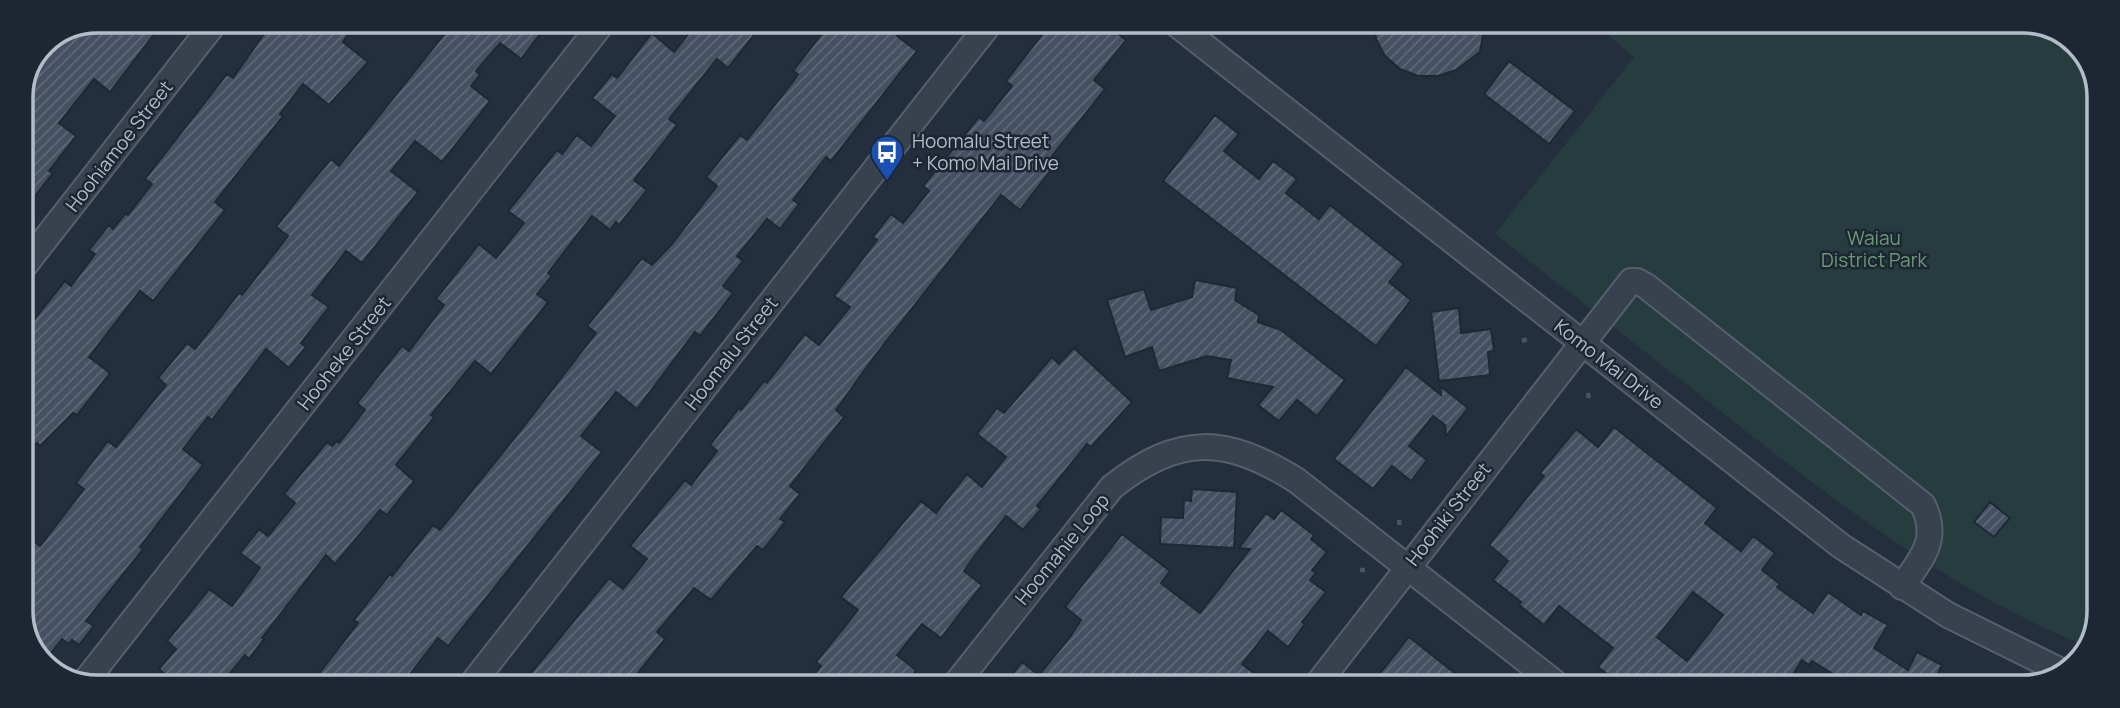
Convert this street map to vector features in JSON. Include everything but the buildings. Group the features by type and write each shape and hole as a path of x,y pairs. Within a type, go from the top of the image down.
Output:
{"street":[{"name":"Hoohiamoe Street","path":"33,255 207,33"},
{"name":"Hooheke Street","path":"91,674 594,33"},
{"name":"Hoomalu Street","path":"479,675 982,33"},
{"name":"Komo Mai Drive","path":"1188,33 1841,546 1902,587 1994,639 2053,667"},
{"name":"Hoohiki Street","path":"1325,675 1631,281 1646,286 1923,505 1931,521 1932,532 1922,557 1902,587"},
{"name":"Hoomahie Loop","path":"963,675 1097,503 1130,472 1173,450 1191,446 1226,447 1272,465 1296,480 1545,675"}],"path":[{"path":"1588,393 1589,400"},
{"path":"1399,520 1400,527"},
{"path":"1360,570 1367,570"}],"green space":[{"name":"Waiau District Park","path":"1607,33 2023,33 2051,40 2073,58 2082,73 2087,93 2087,611 2085,627 2078,642 1993,602 1948,576 1862,519 1495,234 1634,57"}],"place":[{"name":"Hoomalu Street + Komo Mai Drive","path":"887,182"}]}
